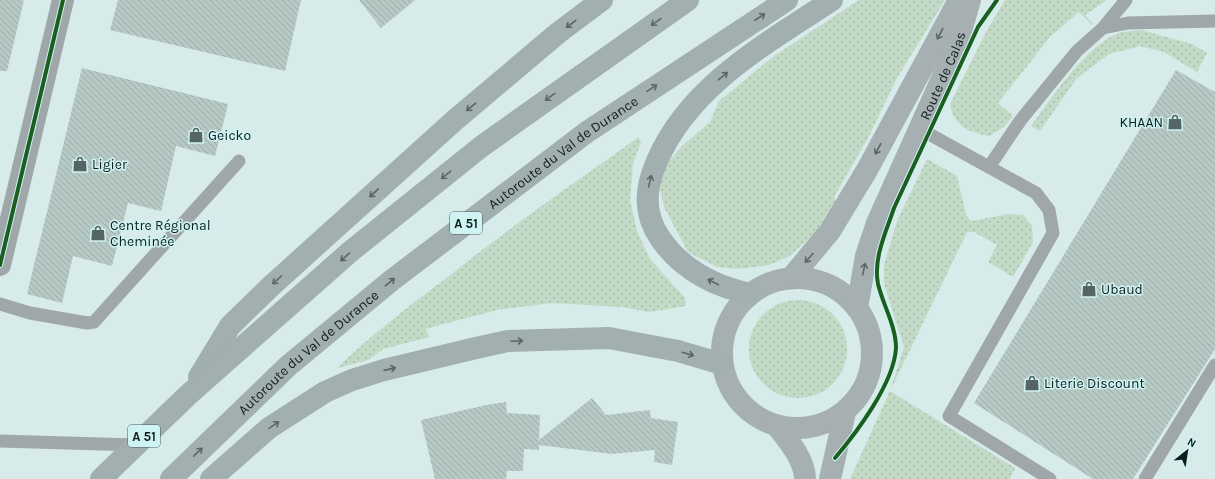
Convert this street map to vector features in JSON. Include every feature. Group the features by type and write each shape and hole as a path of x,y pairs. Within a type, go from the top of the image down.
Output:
{"highway":[{"path":"188,395 230,326 270,287 455,120 558,33 602,0"},
{"name":"A 51","path":"101,479 188,395 351,251 482,146 688,0"},
{"name":"Autoroute du Val de Durance","path":"170,479 288,366 398,276 587,132 787,0"},
{"path":"750,294 715,284 689,268 674,256 652,225 648,213 648,187 652,172 670,137 684,115 701,95 745,58 832,0"},
{"path":"211,479 269,428 325,392 352,380 384,370 476,348 508,341 609,338 678,351 722,364"}],"main road":[{"name":"Route de Calas","path":"791,278 830,231 867,170 959,0"},
{"name":"Route de Calas","path":"857,308 866,256 877,223 957,45 970,0"},
{"path":"791,278 806,278 835,288 857,308 868,328 871,340 872,363 866,385 860,395 845,412 825,424 802,429 777,426 760,420 751,413 734,396 726,381 722,364 722,341 729,320 742,302 750,294 769,283 791,278"},
{"path":"830,479 845,412"},
{"path":"777,426 789,441 797,456 805,479"}],"street":[{"path":"0,265 63,0"}],"lane":[{"path":"989,167 1020,121 1077,52 1103,28 1126,0"},
{"path":"1103,28 1128,23 1215,21"},
{"path":"920,129 1036,193 1049,210 1053,233 949,416 1050,479"},
{"path":"0,304 30,313 86,323 94,322 239,161"},
{"path":"1145,479 1215,365"},
{"path":"0,441 135,445"}],"green space":[{"path":"859,0 945,0 897,78 868,138 835,195 835,202 815,233 790,256 769,265 739,269 717,267 688,252 664,207 659,184 668,162 683,145 710,122 719,101 774,56"},
{"path":"1005,0 1107,0 1085,15 1093,24 1092,25 1079,12 1050,37 998,103 1013,116 1004,127 989,136 975,133 959,123 952,112 950,104 986,32"},
{"path":"1141,30 1192,44 1207,53 1197,72 1164,52 1140,46 1109,54 1077,78 1040,131 1031,126 1070,74 1094,49 1119,33"},
{"path":"639,137 641,142 633,164 630,200 637,231 650,259 685,298 686,306 650,312 621,307 552,303 497,310 425,329 430,337 383,349 369,360 337,368 363,344 469,260 541,206"},
{"path":"927,159 957,176 966,215 971,221 1008,214 1023,215 1032,226 1033,242 1013,277 988,262 997,245 974,232 967,232 890,391 904,347 884,284 884,265 897,221"},
{"path":"798,300 817,303 833,314 844,330 847,349 844,368 833,384 817,395 798,398 779,395 763,384 752,368 749,349 752,330 763,314 779,303"},
{"path":"890,391 1015,468 1010,479 850,479"}],"building":[{"path":"0,0 24,0 7,71 0,71"},
{"path":"118,0 301,0 285,71 110,30"},
{"path":"359,0 415,0 381,28"},
{"path":"82,68 228,104 215,156 176,146 161,211 128,203 112,266 73,256 62,303 27,294"},
{"path":"1176,70 1215,92 1215,349 1133,479 1093,479 974,403"},
{"path":"592,398 606,415 650,410 651,418 678,422 672,465 654,462 655,450 612,454 539,445 539,450 524,449 523,471 507,471 506,479 435,479 421,420 486,405 506,402 507,413 540,415 539,440"}],"cycle path":[{"path":"0,265 63,0"},
{"path":"835,458 854,435 873,406 882,391 894,362 896,348 894,332 880,292 877,274 877,265 881,245 887,226 978,27 997,0"}],"place":[{"name":"KHAAN","path":"1175,122"},
{"name":"Geicko","path":"196,135"},
{"name":"Ligier","path":"80,164"},
{"name":"Centre Régional Cheminée","path":"98,233"},
{"name":"Ubaud","path":"1089,289"},
{"name":"Literie Discount","path":"1032,383"}]}
